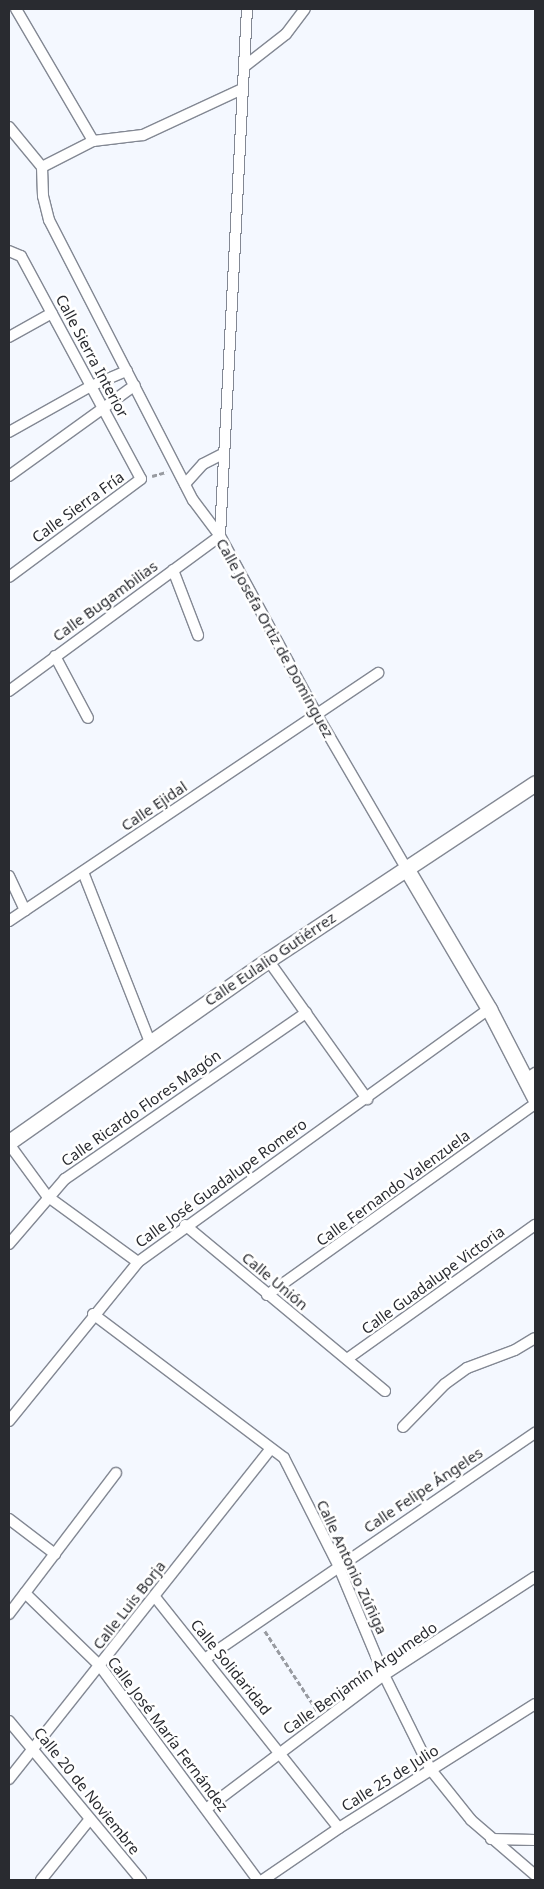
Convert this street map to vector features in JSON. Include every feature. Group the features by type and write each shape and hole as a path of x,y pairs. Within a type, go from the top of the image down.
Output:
{"street":[{"path":"16,9 93,141"},
{"path":"220,536 247,9"},
{"path":"245,66 286,34 305,9"},
{"path":"9,127 42,168 93,141 143,135 242,89"},
{"name":"Calle Josefa Ortiz de Domínguez","path":"42,168 42,196 49,220 185,484 220,536 317,715 530,1076 535,1098"},
{"name":"Calle Sierra Interior","path":"11,251 21,256 141,479"},
{"path":"9,337 52,313"},
{"path":"9,432 92,386 127,371"},
{"path":"9,476 102,406 135,384"},
{"path":"185,484 202,464 223,454"},
{"name":"Calle Sierra Fría","path":"9,576 141,479"},
{"name":"Calle Bugambilias","path":"9,690 220,536"},
{"path":"173,570 198,635"},
{"path":"55,656 88,718"},
{"name":"Calle Ejidal","path":"9,921 378,673"},
{"name":"Calle Eulalio Gutiérrez","path":"9,1143 268,960 535,783"},
{"path":"83,872 150,1042"},
{"path":"9,876 24,911"},
{"path":"268,960 367,1099"},
{"name":"Calle José Guadalupe Romero","path":"9,1421 93,1314 138,1262 185,1225 367,1099 489,1009"},
{"name":"Calle Ricardo Flores Magón","path":"9,1244 46,1196 65,1178 306,1013"},
{"name":"Calle Fernando Valenzuela","path":"268,1296 535,1104"},
{"path":"9,1143 46,1196 138,1262"},
{"name":"Calle Unión","path":"185,1225 268,1296 386,1391"},
{"name":"Calle Guadalupe Victoria","path":"347,1360 535,1225"},
{"name":"Calle Antonio Zúñiga","path":"93,1314 284,1458 338,1565 384,1675 431,1770 491,1839 535,1875"},
{"path":"403,1427 445,1384 467,1368 515,1350 535,1338"},
{"name":"Calle Felipe Ángeles","path":"206,1658 338,1565 535,1433"},
{"name":"Calle Luis Borja","path":"9,1779 271,1449"},
{"path":"9,1614 116,1474"},
{"path":"9,1519 54,1554"},
{"name":"Calle Benjamín Argumedo","path":"206,1809 281,1752 325,1722 384,1675 535,1577"},
{"name":"Calle José María Fernández","path":"25,1592 100,1666 258,1880"},
{"name":"Calle Solidaridad","path":"155,1597 281,1752 339,1828"},
{"name":"Calle 25 de Julio","path":"262,1880 339,1828 535,1704"},
{"name":"Calle 20 de Noviembre","path":"9,1721 141,1880"},
{"path":"41,1880 90,1819"},
{"path":"491,1839 535,1840"}],"path":[{"path":"141,479 178,469"},
{"path":"259,1622 325,1722"}]}
